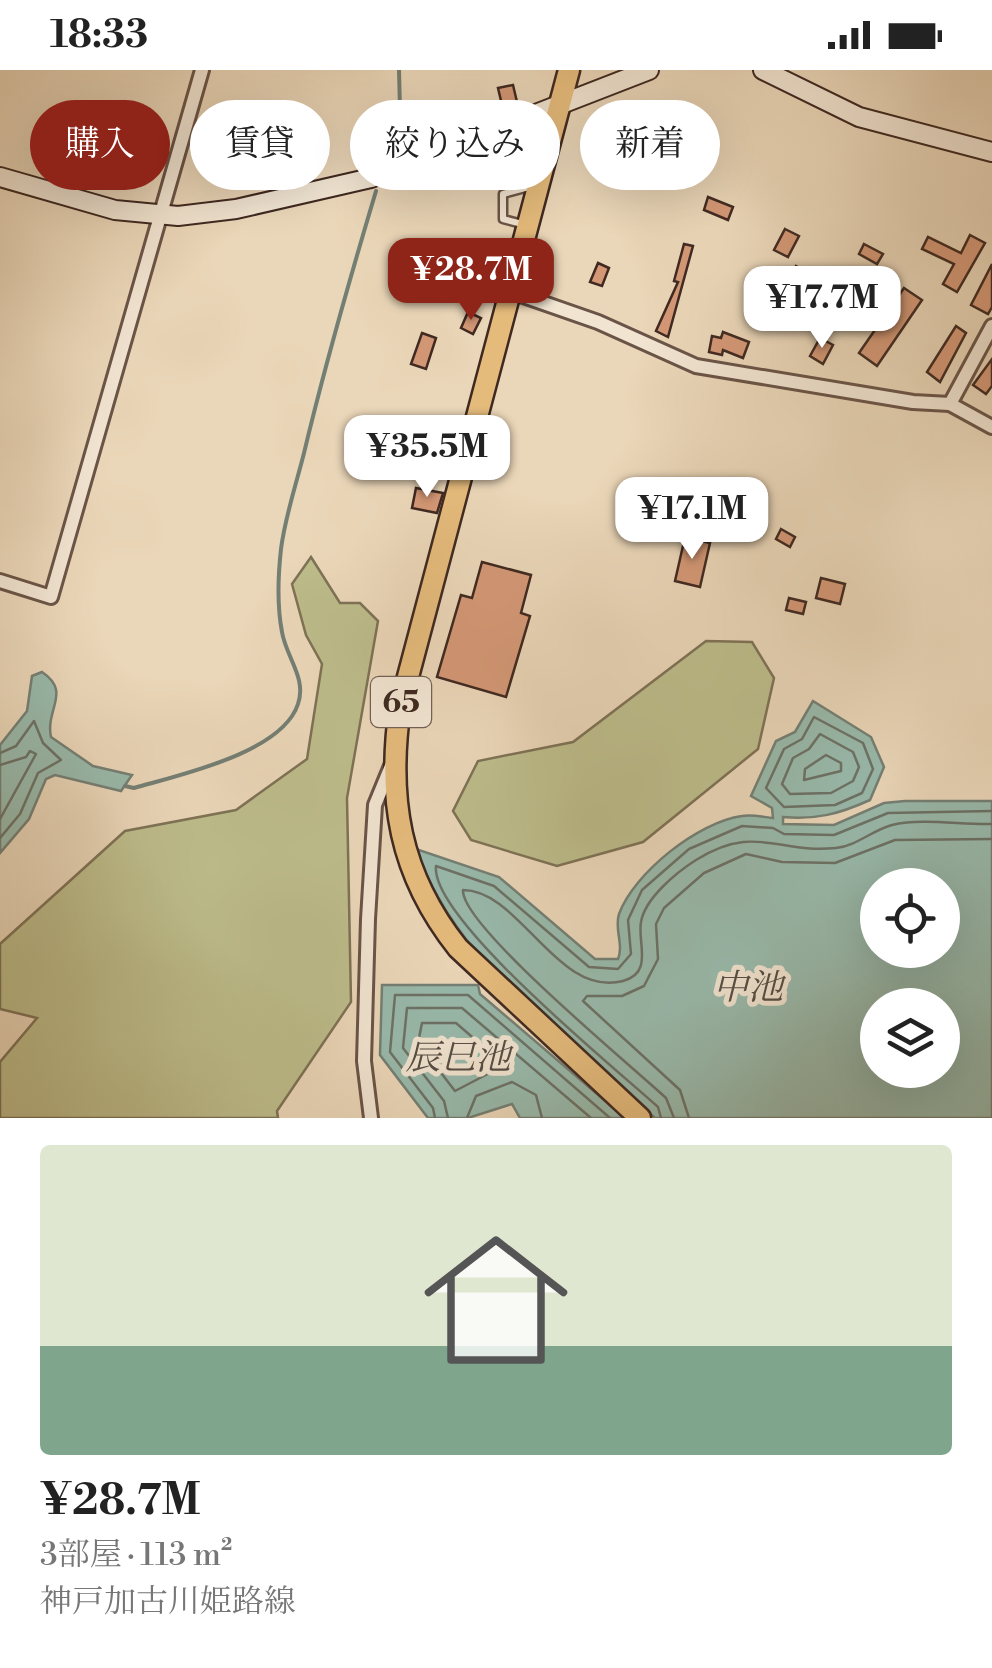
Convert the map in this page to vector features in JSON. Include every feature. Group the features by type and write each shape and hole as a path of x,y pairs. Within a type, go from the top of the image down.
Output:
{"main road":[{"name":"65","path":"560,104 569,70"},
{"path":"560,104 649,70"},
{"path":"762,70 859,116 992,152"},
{"path":"0,177 115,210 161,215 236,209 350,183"},
{"name":"65","path":"537,190 400,707 392,764 396,812 412,870 437,922 458,948 640,1118"}],"street":[{"path":"0,581 51,597 202,70"},
{"path":"509,290 598,322 696,366 913,402 950,404 992,427"},
{"path":"950,404 992,326"},
{"path":"371,1118 364,1061 369,900 375,805 392,764"}],"lane":[{"path":"519,190 503,194 503,219 527,226"}],"shaded area":[{"path":"311,557 340,603 360,603 378,621 347,798 351,1002 277,1111 278,1118 0,1118 0,1062 37,1018 0,1009 0,944 125,831 236,810 307,759 322,664 306,635 292,584"},
{"path":"706,641 752,642 774,678 758,749 643,842 557,866 471,840 453,811 478,761 573,742"}],"water":[{"path":"42,672 51,679 56,694 51,737 93,766 132,775 121,791 55,775 46,779 29,819 0,853 0,745 27,711 32,676"},
{"name":"中池","path":"813,701 871,737 884,767 870,800 827,815 783,817 783,824 834,825 884,803 992,801 992,1118 655,1118 551,1028 486,964 434,890 416,849 499,877 595,959 618,959 619,914 638,882 653,867 688,839 725,820 746,815 773,818 772,808 751,796 776,741 795,732"},
{"name":"辰巳池","path":"382,985 478,985 480,994 625,1118 520,1118 512,1104 468,1118 428,1118 380,1055"}],"building":[{"path":"513,85 517,100 501,100 498,88"},
{"path":"708,197 733,207 728,220 704,210"},
{"path":"785,229 799,236 788,257 774,250"},
{"path":"970,235 985,243 957,292 943,284 954,264 922,249 928,237 961,253"},
{"path":"684,244 693,246 668,337 656,331 678,282 674,281"},
{"path":"864,244 883,254 877,264 859,254"},
{"path":"598,263 609,268 602,286 590,282"},
{"path":"992,264 992,307 988,314 971,305"},
{"path":"796,266 807,272 792,298 816,307 809,327 775,309"},
{"path":"904,288 922,300 877,366 859,353"},
{"path":"468,312 481,318 473,334 461,328"},
{"path":"956,326 966,333 940,382 927,372"},
{"path":"723,332 749,342 743,358 723,350 722,355 709,352 712,336 721,338"},
{"path":"422,333 436,338 426,369 411,364"},
{"path":"820,338 833,345 823,364 810,356"},
{"path":"992,359 992,386 986,394 973,385"},
{"path":"415,449 449,455 446,474 411,468"},
{"path":"416,488 443,493 437,513 412,508"},
{"path":"781,529 795,537 790,547 776,539"},
{"path":"685,537 710,543 700,587 675,581"},
{"path":"482,562 531,575 521,613 530,616 506,697 437,677 461,595 472,598"},
{"path":"821,578 845,584 840,604 816,598"},
{"path":"789,598 806,602 803,614 786,610"}],"waterway":[{"path":"399,70 400,100"},
{"path":"125,786 134,788 176,776 251,749 288,721 298,704 300,685 284,641 279,612 283,537 329,354 376,191"}]}
